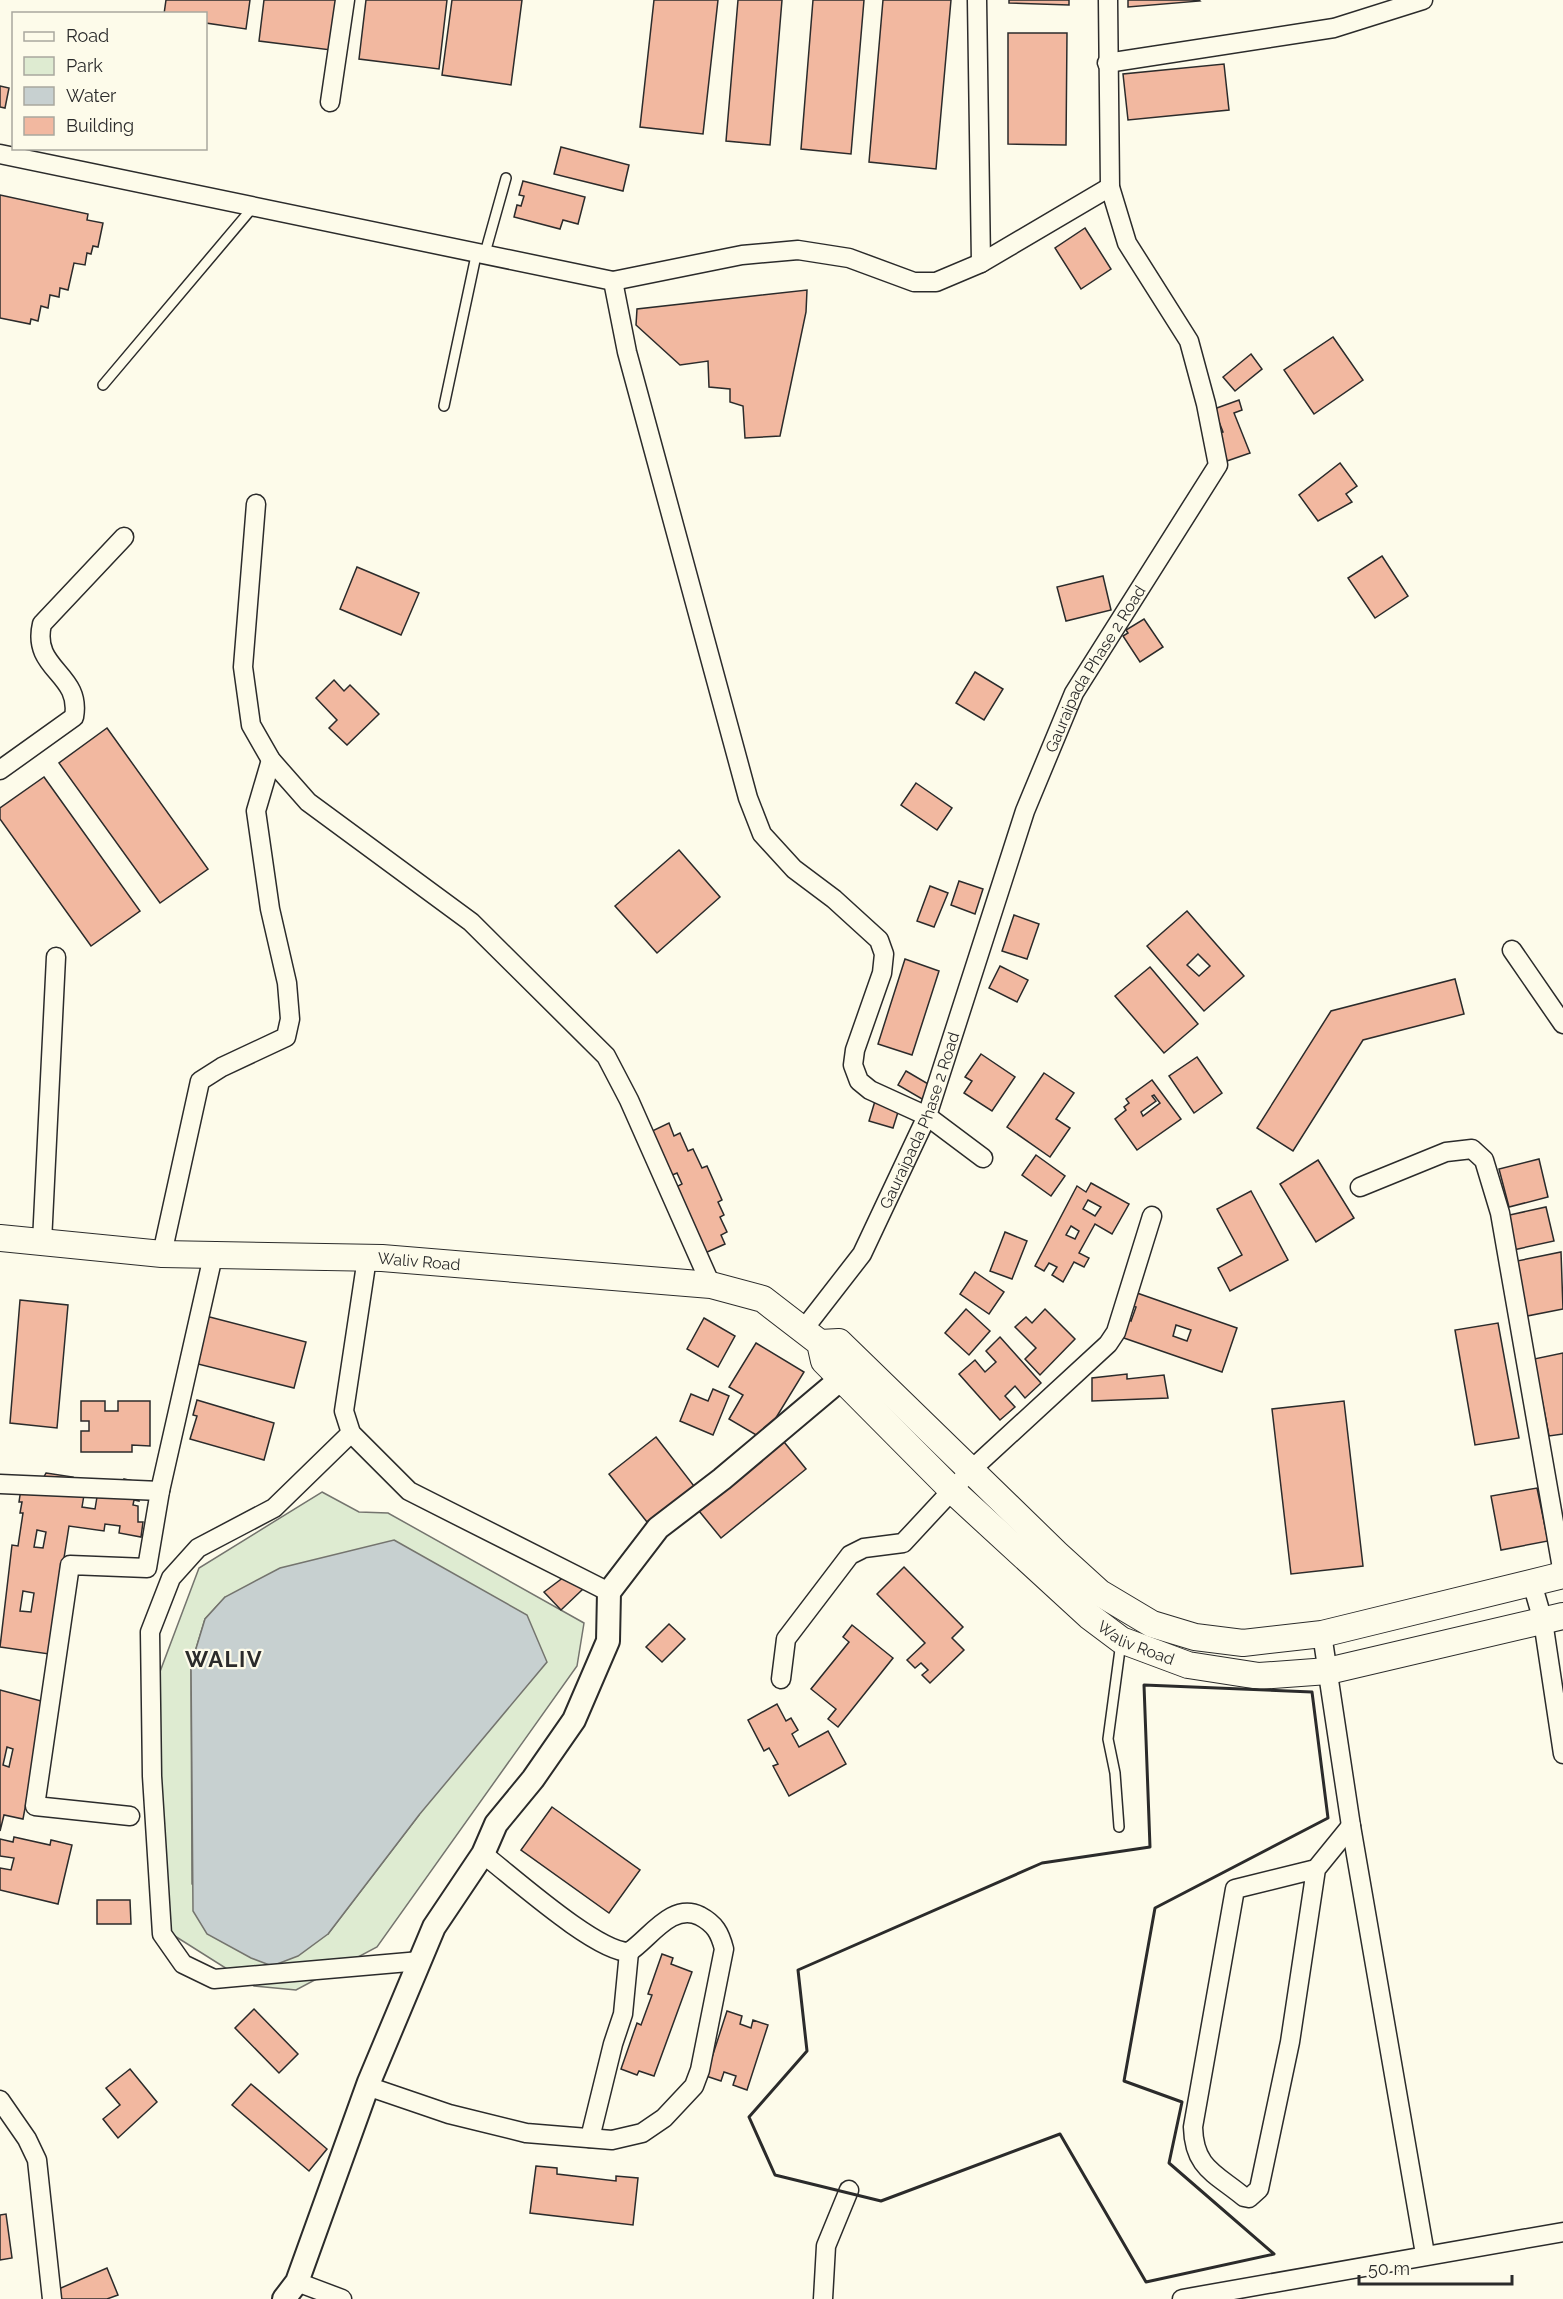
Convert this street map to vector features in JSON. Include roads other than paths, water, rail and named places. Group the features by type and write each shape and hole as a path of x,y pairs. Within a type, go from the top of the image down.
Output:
{"main road":[{"name":"Waliv Road","path":"0,1238 162,1254 367,1258 711,1285 763,1299 811,1336 824,1361 954,1492 1089,1616 1121,1640 1188,1665 1259,1676 1328,1671 1553,1619"},
{"name":"Waliv Road","path":"811,1336 839,1342 970,1472 1100,1593 1152,1624 1195,1637 1243,1643 1322,1634 1563,1575"}],"street":[{"path":"330,102 345,0"},
{"path":"977,0 981,263"},
{"name":"Gauraipada Phase 2 Road","path":"811,1336 862,1254 927,1116 1025,811 1074,693 1218,465 1206,404 1189,341 1127,243 1110,187 1108,0"},
{"path":"1107,63 1334,28 1423,0"},
{"path":"0,154 613,281 742,255 798,250 849,258 914,282 936,282 981,263 1110,187"},
{"path":"613,281 630,363 748,798 762,834 794,868 834,899 879,940 884,954 882,973 855,1050 853,1065 859,1081 870,1090 927,1116 983,1158"},
{"path":"256,504 243,667 251,725 271,760 308,802 471,922 606,1056 629,1100 711,1285"},
{"path":"0,770 74,717 77,701 72,690 44,655 39,636 42,624 124,537"},
{"path":"162,1254 189,1122 200,1081 222,1067 286,1037 290,1019 287,983 262,863 256,811 271,760"},
{"path":"1512,950 1563,1024"},
{"path":"42,1242 56,957"},
{"path":"1360,1187 1446,1152 1472,1149 1484,1160 1500,1213 1563,1575"},
{"path":"781,1679 786,1639 850,1555 864,1548 903,1543 954,1492 970,1472 1108,1344 1116,1332 1152,1216"},
{"path":"130,1816 35,1806 70,1564 147,1568 160,1491 213,1256"},
{"path":"367,1258 344,1411 351,1433 409,1491 609,1592"},
{"path":"342,2299 290,2291 367,2086 434,1927 483,1854 496,1824 533,1779 574,1720 608,1641 609,1592 658,1528 722,1479 861,1362"},
{"path":"351,1433 274,1508 198,1548 171,1578 150,1632 152,1776 162,1934 183,1964 214,1979 420,1961"},
{"path":"0,1484 160,1491"},
{"path":"1532,1583 1553,1619 1563,1754"},
{"path":"1322,1634 1351,1826 1425,2254"},
{"path":"1316,1869 1235,1889 1193,2127 1194,2144 1202,2162 1249,2199 1259,2189 1290,2042 1316,1869 1351,1826"},
{"path":"367,2086 449,2114 526,2133 612,2140 642,2133 664,2118 694,2086 700,2070 724,1949 720,1932 709,1921 693,1912 682,1912 668,1918 629,1952 620,1952 592,1939 483,1854"},
{"path":"590,2138 613,2044 623,2014 629,1952"},
{"path":"0,2100 27,2139 37,2160 52,2299"},
{"path":"823,2299 826,2246 849,2190"},
{"path":"1182,2299 1217,2296 1425,2254 1563,2232"}],"lane":[{"path":"444,406 481,252 506,178"},
{"path":"103,385 254,206"},
{"path":"1119,1827 1115,1773 1108,1739 1121,1640"}],"water":[{"path":"394,1540 527,1615 547,1662 419,1815 328,1934 298,1956 272,1966 251,1958 207,1934 193,1911 191,1665 205,1619 225,1597 280,1568"}],"district":[{"name":"WALIV","path":"224,1659"}]}
